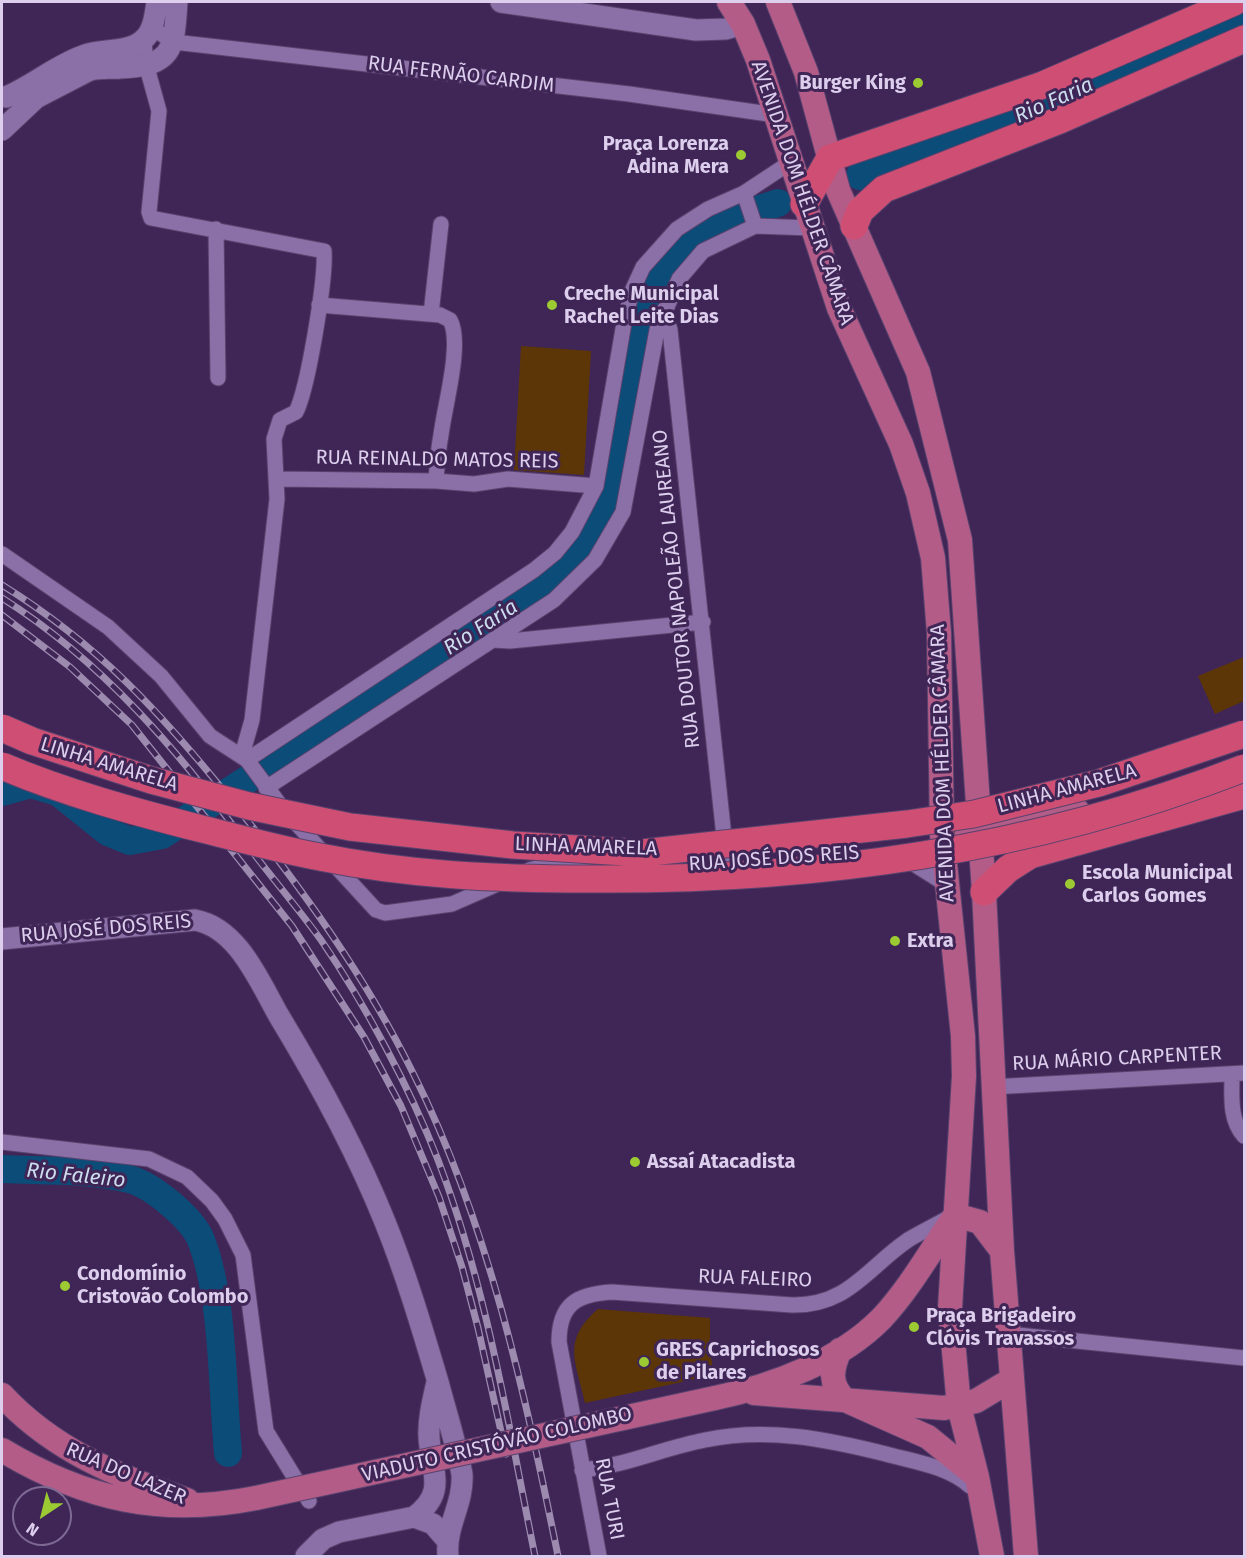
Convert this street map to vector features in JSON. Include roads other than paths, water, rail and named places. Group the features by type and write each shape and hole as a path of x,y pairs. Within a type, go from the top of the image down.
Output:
{"highway":[{"path":"808,216 830,158 1043,85 1234,2"},
{"path":"854,226 860,211 884,189 1060,120 1245,39"},
{"name":"LINHA AMARELA","path":"2,728 32,741 151,780 350,827 513,845 642,853 907,824 974,814 1099,783 1245,734"},
{"name":"LINHA AMARELA","path":"2,766 80,794 152,816 321,858 415,871 510,879 656,880 740,877 847,868 980,846 1106,815 1245,768"},
{"path":"984,892 1018,861 1030,855 1245,795"}],"main road":[{"name":"AVENIDA DOM HÉLDER CÂMARA","path":"729,2 744,13 839,308 901,444 918,493 933,558 939,633 942,835 964,1076 950,1308 959,1406 979,1487 992,1557"},
{"name":"AVENIDA DOM HÉLDER CÂMARA","path":"778,2 806,72 838,190 918,372 960,540 984,892 1002,1251 1026,1557"},
{"path":"946,873 954,848 978,830 1066,807 1076,809 1083,816 1079,835 1069,844"},
{"path":"738,1393 795,1373 840,1350 870,1329 893,1305 955,1215 980,1222 1002,1251"},
{"path":"840,1350 832,1366 833,1380 836,1390 845,1400 928,1437 979,1487"},
{"path":"738,1393 928,1408 959,1406 986,1396 1011,1380"},
{"name":"VIADUTO CRISTÓVÃO COLOMBO","path":"256,1498 738,1393"},
{"name":"RUA DO LAZER","path":"2,1395 36,1429 73,1454 133,1481 198,1504"},
{"name":"RUA DO LAZER","path":"2,1450 47,1476 130,1503 156,1506 256,1498"}],"street":[{"path":"157,2 149,32 146,64 159,111 149,212 151,218 157,221 216,229 324,251 325,263 319,305 304,388 296,412 280,420 274,439 278,478 252,720 254,770"},
{"path":"8,123 44,93 95,68 131,68 164,57 174,42 177,2"},
{"path":"501,2 696,30 726,29 744,13"},
{"path":"8,123 12,102 4,96 50,71 87,54 128,47 149,32 158,32 174,42"},
{"name":"RUA FERNÃO CARDIM","path":"174,42 733,107 776,115"},
{"path":"254,770 555,553 573,532 596,486 624,322 632,291 643,267 677,229 708,209 746,199 791,162"},
{"path":"746,199 754,223"},
{"path":"254,770 493,640 554,600 576,581 595,560 623,512 657,330 678,279 703,251 754,223 808,216"},
{"path":"431,314 441,224"},
{"path":"216,229 218,378"},
{"path":"319,305 446,316 453,325 450,390 441,433 436,481"},
{"name":"RUA DOUTOR NAPOLEÃO LAUREANO","path":"664,310 670,330 703,622 727,865"},
{"name":"RUA REINALDO MATOS REIS","path":"278,478 436,481 474,484 508,479 596,486"},
{"name":"RUA JOSÉ DOS REIS","path":"2,554 108,627 161,676 210,736 254,770 307,836 362,898 376,910 385,914 464,900 525,872 549,865 727,865 800,860 924,843 942,835"},
{"path":"493,640 510,641 703,622"},
{"name":"RUA JOSÉ DOS REIS","path":"887,849 946,873"},
{"name":"RUA JOSÉ DOS REIS","path":"2,939 178,920 210,923 235,945 301,1052 345,1135 389,1232 425,1336 438,1382"},
{"path":"1238,1073 1233,1113 1238,1129 1245,1136"},
{"name":"RUA MÁRIO CARPENTER","path":"992,1087 1238,1073"},
{"path":"2,1142 149,1159 187,1178 212,1200 225,1219 243,1255 266,1431 309,1501"},
{"name":"RUA FALEIRO","path":"567,1308 581,1297 612,1292 792,1305 820,1303 844,1293 908,1241 955,1215"},
{"name":"RUA TURI","path":"567,1308 559,1329 559,1342 599,1557"},
{"path":"1008,1334 1245,1358"},
{"path":"306,1557 323,1539 339,1532 414,1517 429,1505 435,1490 429,1435 438,1382"},
{"path":"438,1382 450,1422 462,1482 447,1548"},
{"path":"582,1470 620,1465 703,1440 774,1433 825,1440 940,1468 979,1487"},
{"path":"414,1517 433,1524 447,1548"}],"waterway":[{"name":"Rio Faria","path":"860,176 993,128 1244,17"},
{"name":"Rio Faria","path":"2,792 31,784 58,792 108,832 130,841 162,835 539,590 568,566 593,533 609,496 647,304 661,273 683,248 711,225 778,203"},
{"name":"Rio Faleiro","path":"2,1169 82,1172 129,1179 160,1195 189,1222 201,1240 209,1263 214,1289 221,1345 228,1453"}],"railway":[{"path":"2,585 69,631 99,656 127,682 180,739 283,866 354,968 375,1003 414,1075 440,1132 464,1191 484,1250 518,1372 558,1556"},
{"path":"2,598 73,650 106,679 166,742 195,776 321,940 370,1019 414,1104 455,1208 495,1356 535,1556"},
{"path":"2,615 70,667 132,725 292,926 364,1037 401,1106 439,1197 462,1267 478,1328 506,1454"}],"place":[{"name":"Burger King","path":"918,83"},
{"name":"Praça Lorenza Adina Mera","path":"741,155"},
{"name":"Creche Municipal Rachel Leite Dias","path":"552,305"},
{"name":"Escola Municipal Carlos Gomes","path":"1070,884"},
{"name":"Extra","path":"895,941"},
{"name":"Assaí Atacadista","path":"635,1162"},
{"name":"Condomínio Cristovão Colombo","path":"65,1286"},
{"name":"Praça Brigadeiro Clóvis Travassos","path":"914,1327"},
{"name":"GRES Caprichosos de Pilares","path":"644,1362"}]}
